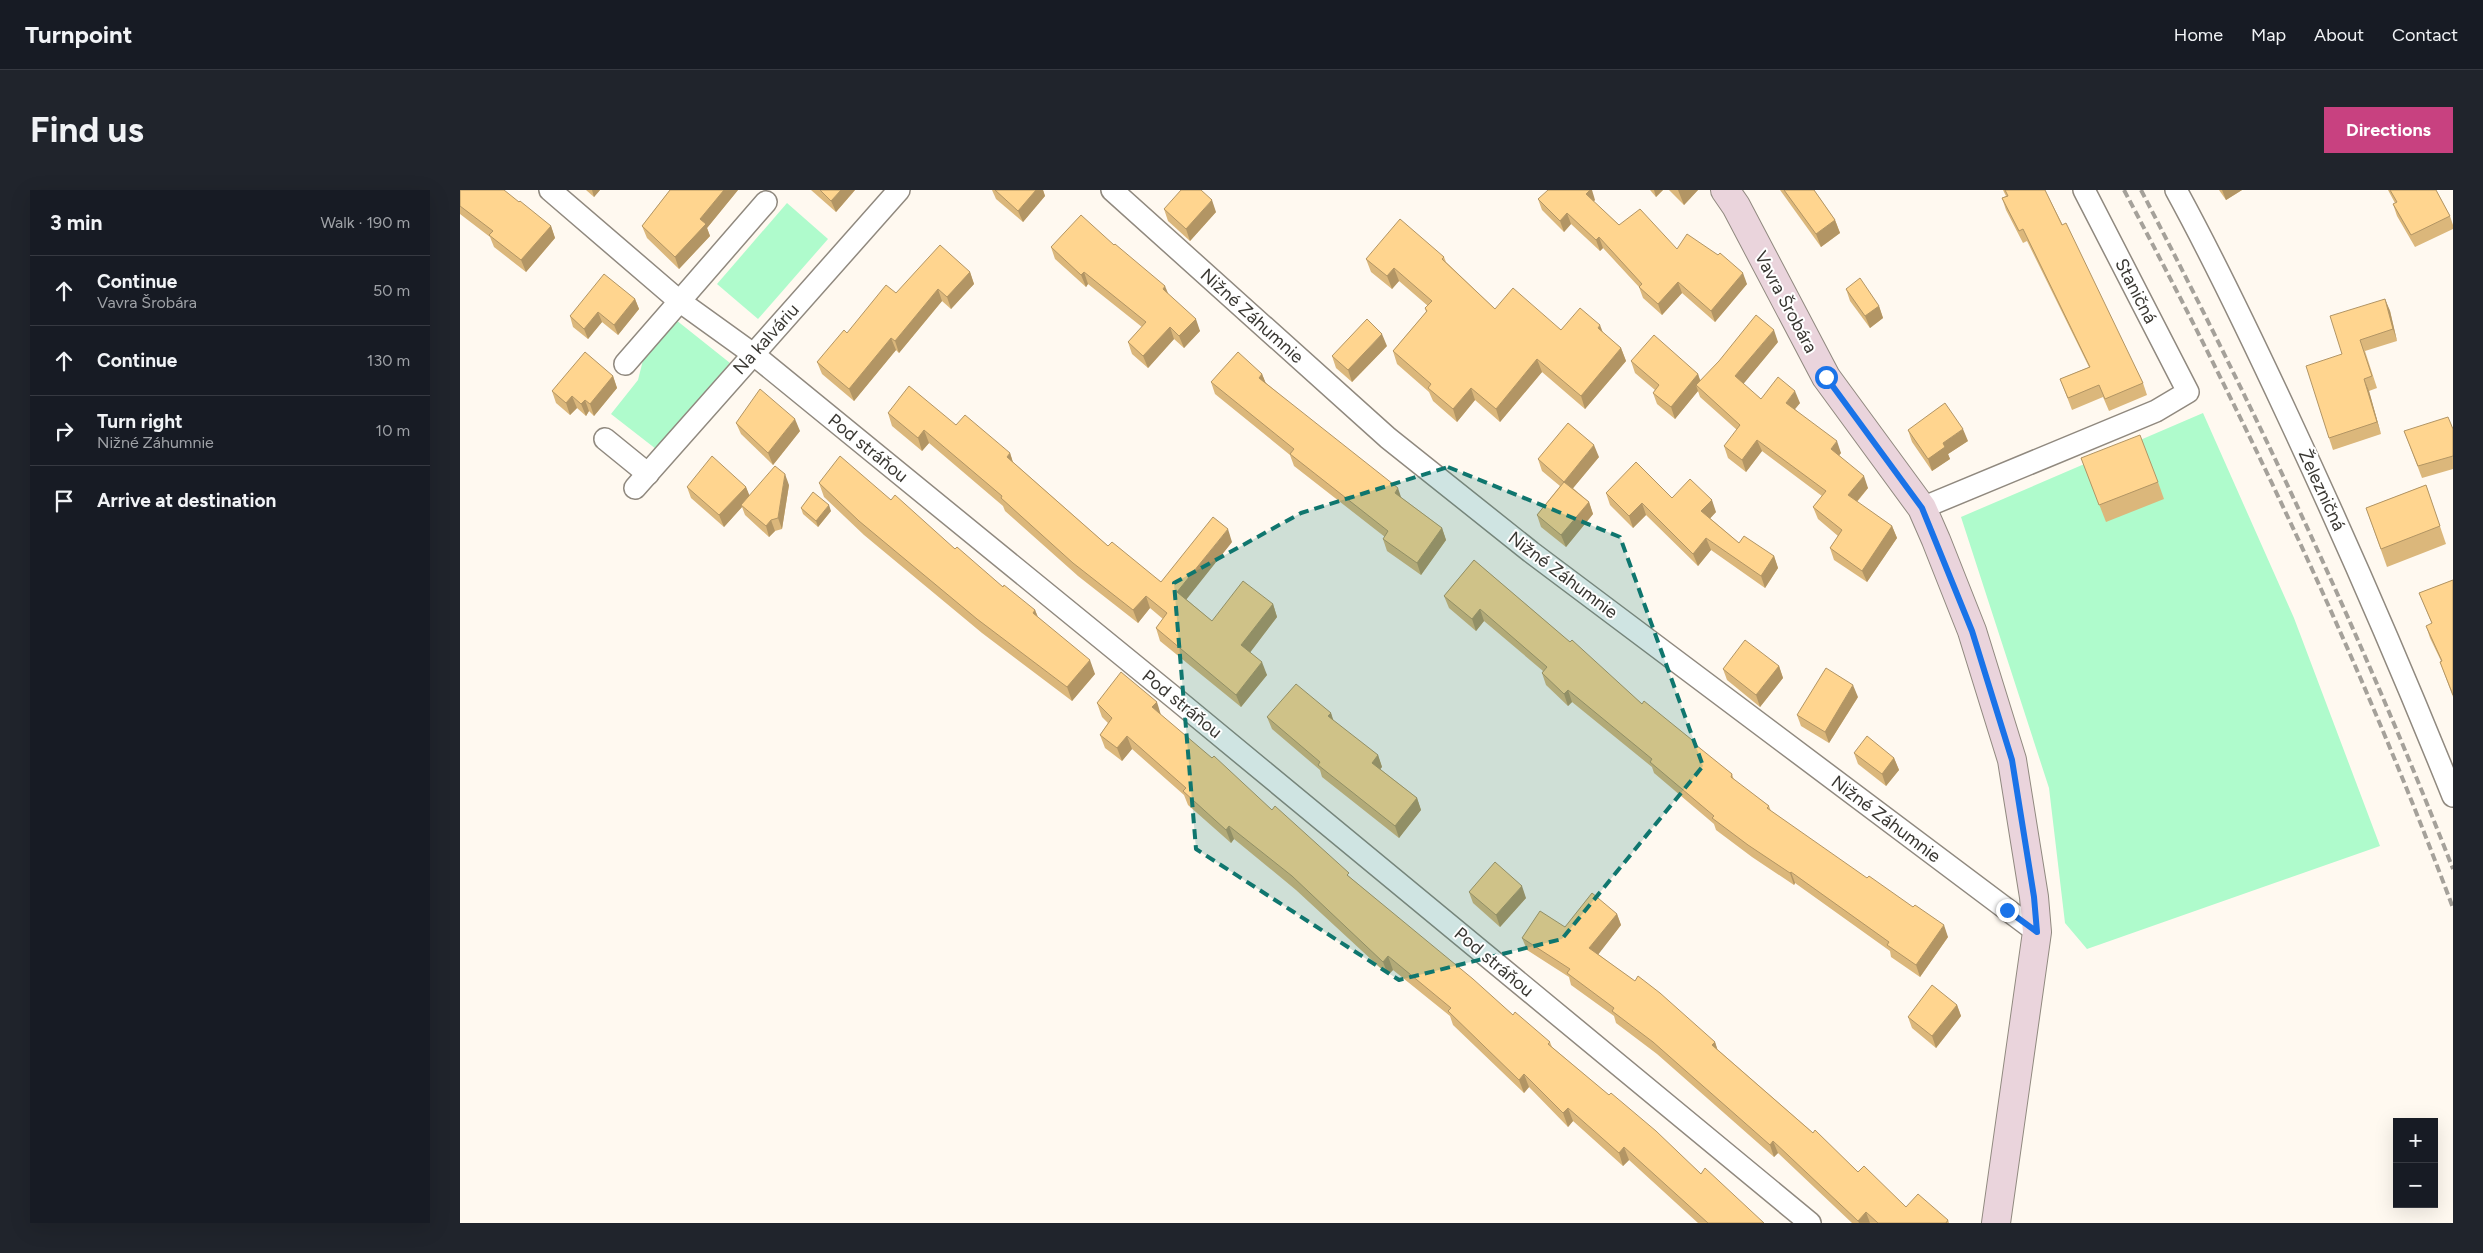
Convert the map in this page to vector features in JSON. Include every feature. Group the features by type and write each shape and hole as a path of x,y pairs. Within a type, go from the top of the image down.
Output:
{"street":[{"name":"Pod stráňou","path":"550,190 678,300 753,354 1185,706 1810,1223"},
{"name":"Na kalváriu","path":"605,439 642,481 899,190"},
{"name":"Nižné Záhumnie","path":"1112,190 1388,438 1531,552 2037,932"},
{"name":"Vavra Šrobára","path":"1725,190 1736,206 1826,377 1922,508 1972,631 2012,760 2034,897 2037,932 1996,1223"},
{"name":"Staničná","path":"1922,508 2156,411 2188,392 2084,190"},
{"name":"Železničná","path":"2176,190 2255,347 2332,512 2385,630 2453,796"},
{"path":"625,364 678,300 766,202"}],"highlighted area":[{"path":"1448,467 1620,537 1703,766 1562,939 1399,980 1196,849 1174,583 1301,513"}],"green space":[{"path":"787,203 828,239 758,319 717,284"},
{"path":"676,320 730,363 656,449 611,414 638,380 643,360"},
{"path":"2203,413 2294,618 2380,846 2087,949 2065,923 2049,788 1961,517"}],"building":[{"path":"460,190 504,190 551,226 521,260 489,235 493,231 460,206"},
{"path":"670,190 724,190 700,219 706,224 675,257 642,226"},
{"path":"820,190 841,190 831,201"},
{"path":"995,190 1036,190 1018,211"},
{"path":"1181,190 1201,190 1212,200 1186,229 1164,209"},
{"path":"1548,190 1590,190 1586,194 1619,225 1640,209 1677,249 1687,234 1718,255 1720,253 1743,273 1711,311 1678,282 1658,304 1639,287 1642,284 1599,237 1596,240 1567,213 1560,221 1538,199"},
{"path":"1784,190 1814,190 1835,220 1816,234"},
{"path":"2005,190 2045,190 2062,225 2066,223 2143,383 2105,399 2099,385 2068,398 2060,379 2090,367 2023,229 2019,231 2002,198 2008,196"},
{"path":"2390,190 2436,190 2450,216 2411,235 2393,204 2397,202"},
{"path":"1081,215 1114,245 1165,286 1163,289 1196,319 1179,336 1170,327 1143,356 1128,342 1146,322 1084,272 1081,275 1051,247"},
{"path":"1400,219 1444,257 1442,259 1495,309 1513,288 1561,330 1580,308 1600,325 1598,328 1621,348 1581,396 1537,359 1496,409 1471,388 1453,409 1428,388 1431,384 1393,351 1427,311 1425,308 1432,301 1394,268 1387,276 1366,259"},
{"path":"940,245 970,272 947,297 938,289 895,341 891,338 849,389 817,362 844,330 847,333 886,285 896,293"},
{"path":"604,274 635,299 614,325 598,312 584,329 570,316"},
{"path":"1860,278 1879,306 1865,316 1846,289"},
{"path":"2385,299 2393,329 2360,340 2372,376 2364,379 2377,422 2329,438 2306,366 2342,354 2330,316"},
{"path":"1756,315 1774,330 1735,376 1761,399 1778,377 1795,391 1786,403 1837,441 1831,449 1864,476 1848,495 1892,526 1862,571 1830,548 1842,530 1813,507 1826,491 1757,440 1742,460 1724,446 1740,425 1696,385 1719,361"},
{"path":"1367,319 1382,334 1348,370 1332,356"},
{"path":"1654,335 1698,374 1671,407 1653,393 1659,385 1631,361"},
{"path":"585,352 613,376 590,404 585,400 581,404 572,396 566,403 552,391"},
{"path":"1238,352 1262,374 1259,378 1398,488 1395,493 1442,528 1417,563 1383,539 1388,531 1290,454 1294,449 1211,382"},
{"path":"909,386 956,425 965,415 1010,453 1007,457 1108,546 1112,542 1161,582 1213,517 1228,529 1177,592 1212,621 1243,581 1273,604 1241,645 1262,662 1236,695 1156,628 1167,613 1146,596 1133,610 1073,563 1001,498 1002,496 924,430 918,438 888,413"},
{"path":"760,389 795,419 768,453 736,423"},
{"path":"1945,403 1963,429 1943,443 1945,447 1928,459 1908,430"},
{"path":"2448,417 2453,429 2453,456 2418,466 2404,431"},
{"path":"1568,423 1594,445 1564,482 1538,459"},
{"path":"2140,435 2158,482 2099,505 2081,458"},
{"path":"712,456 746,487 719,515 687,487"},
{"path":"840,456 891,500 895,495 955,549 957,547 1003,587 1004,585 1035,610 1033,613 1090,660 1067,687 977,619 859,521 819,483"},
{"path":"1636,462 1672,498 1690,479 1712,500 1701,511 1739,543 1744,536 1774,556 1761,576 1706,538 1693,554 1642,503 1629,516 1606,493"},
{"path":"775,466 785,474 778,518 771,520 766,526 741,505"},
{"path":"1564,482 1589,502 1561,535 1537,515"},
{"path":"2426,485 2440,526 2381,549 2366,508"},
{"path":"813,492 829,505 816,521 801,508"},
{"path":"1474,560 1570,642 1572,640 1642,704 1644,701 1697,744 1732,774 1731,777 1769,806 1767,808 1867,878 1869,876 1913,907 1915,905 1944,925 1916,965 1887,945 1889,942 1712,818 1714,816 1650,762 1652,759 1568,690 1564,694 1542,673 1547,667 1480,609 1472,619 1444,596"},
{"path":"2453,580 2453,695 2440,662 2442,661 2426,626 2432,623 2419,593"},
{"path":"1745,640 1779,666 1756,695 1723,669"},
{"path":"1826,668 1853,685 1825,732 1797,715"},
{"path":"1121,672 1157,702 1152,707 1212,758 1214,756 1272,810 1275,806 1349,873 1347,875 1473,979 1513,1015 1515,1012 1550,1042 1548,1044 1609,1095 1611,1093 1656,1131 1701,1174 1705,1168 1764,1223 1708,1223 1624,1147 1619,1153 1568,1108 1563,1113 1524,1074 1519,1080 1448,1011 1451,1008 1388,956 1383,962 1292,876 1229,826 1226,830 1183,791 1186,788 1127,736 1117,748 1100,735 1112,718 1097,703"},
{"path":"1296,684 1331,713 1328,716 1378,755 1372,763 1417,798 1395,826 1318,765 1320,762 1267,717"},
{"path":"1867,736 1894,758 1882,774 1854,753"},
{"path":"1495,862 1522,886 1496,915 1469,892"},
{"path":"1592,893 1617,914 1589,948 1635,981 1638,976 1660,993 1715,1042 1712,1045 1813,1133 1815,1130 1858,1172 1864,1166 1906,1207 1918,1194 1948,1220 1946,1223 1878,1223 1866,1212 1858,1221 1773,1141 1770,1145 1653,1042 1612,1011 1614,1008 1567,973 1570,969 1522,938 1540,911 1565,927"},
{"path":"1932,985 1957,1005 1932,1036 1908,1017"}],"railway":[{"path":"2124,190 2214,365 2300,543 2380,724 2453,908"},
{"path":"2141,190 2184,273 2306,525 2382,696 2453,869"}],"route":[{"path":"1826,377 1922,508 1972,631 2012,760 2034,897 2037,932 2007,910"}]}
